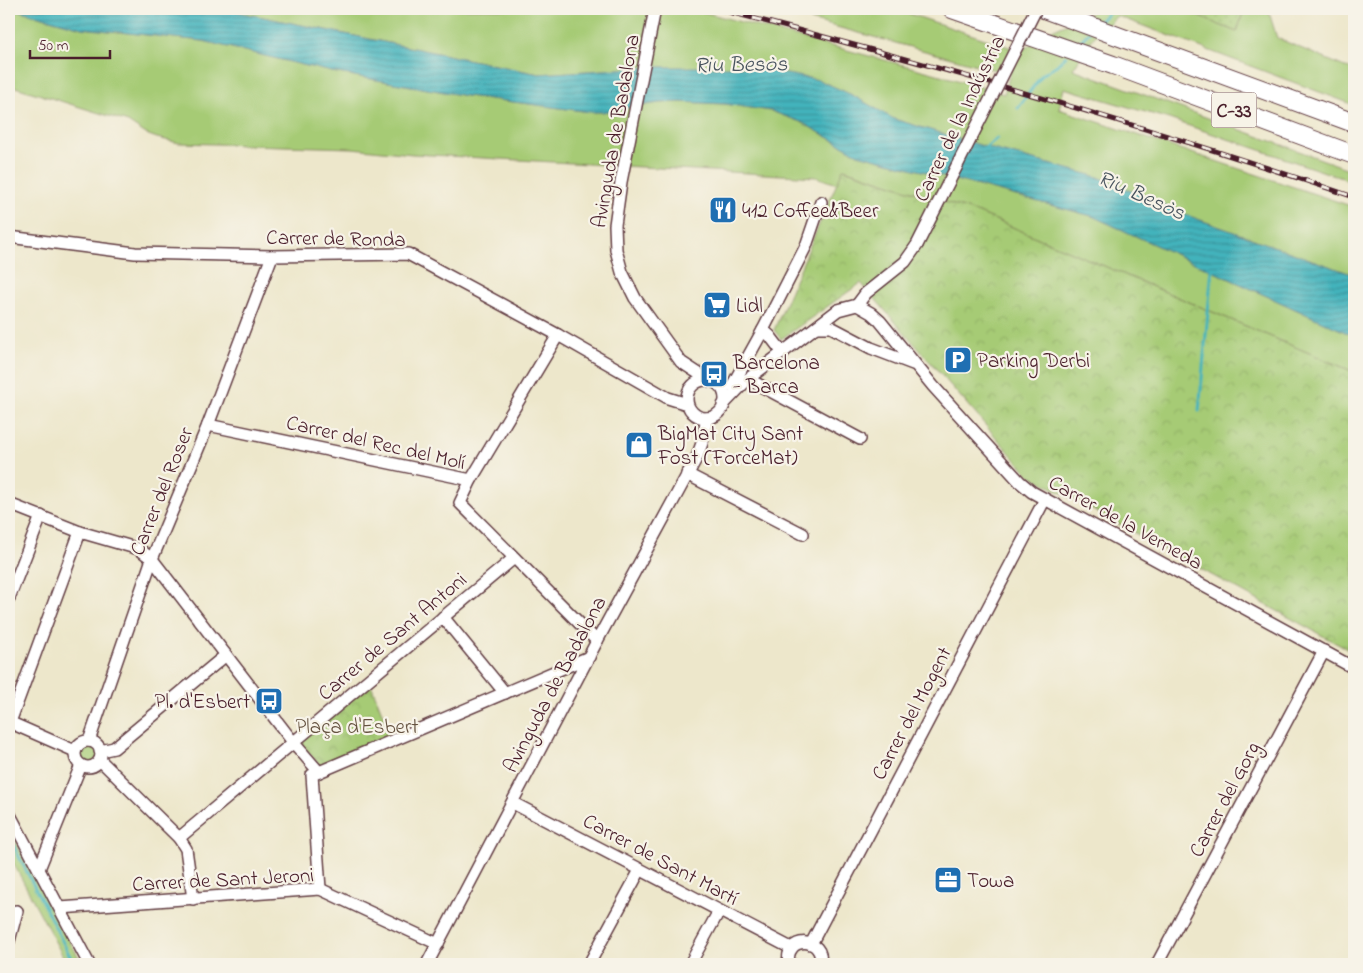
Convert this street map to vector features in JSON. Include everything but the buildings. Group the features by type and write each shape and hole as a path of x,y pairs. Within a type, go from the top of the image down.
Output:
{"highway":[{"name":"C-33","path":"952,9 1049,42 1354,155"},
{"name":"C-33","path":"1044,9 1354,123"}],"street":[{"name":"Avinguda de Badalona","path":"656,9 621,182 615,225 616,250 622,272 635,298 681,362 690,388"},
{"name":"Carrer de la Indústria","path":"857,306 866,293 905,262 917,245 1036,9"},
{"path":"724,405 727,388 763,330 806,246 821,202"},
{"name":"Carrer de Ronda","path":"9,237 134,253 272,256 408,254 558,335 668,398 687,404"},
{"name":"Carrer del Roser","path":"89,741 152,559 208,425 272,256"},
{"path":"748,379 727,388 703,380 690,388 687,404 695,415 707,418 716,415 748,379 838,310 857,306"},
{"name":"Carrer de la Verneda","path":"857,306 871,313 1020,482 1045,499 1354,668"},
{"name":"Carrer de la Verneda","path":"818,326 832,327 871,348 915,365"},
{"path":"763,330 783,353"},
{"path":"471,480 558,335"},
{"path":"871,348 886,346 892,336"},
{"name":"Avinguda de Badalona","path":"681,362 710,381"},
{"path":"748,379 860,439"},
{"name":"Avinguda de Badalona","path":"427,964 687,474 702,443 707,418"},
{"name":"Carrer del Rec del Molí","path":"208,425 471,480 460,503 597,641"},
{"path":"687,474 803,534"},
{"name":"Carrer del Mogent","path":"811,944 1045,499"},
{"path":"9,504 80,532 139,549 152,559 294,742 316,774 320,889"},
{"path":"9,598 41,516"},
{"path":"75,751 9,722 80,532"},
{"name":"Carrer de Sant Antoni","path":"179,838 514,558"},
{"path":"443,617 505,693"},
{"name":"Carrer del Gorg","path":"1157,964 1324,651"},
{"path":"193,899 186,849 179,838 100,756 97,745 89,741 80,744 75,751 76,760 81,765 95,766 100,756 114,748 226,655"},
{"path":"316,774 589,657"},
{"path":"39,869 81,765"},
{"name":"Carrer de Sant Martí","path":"513,803 791,948"},
{"path":"9,813 89,964"},
{"path":"589,964 640,870"},
{"name":"Carrer de Sant Jeroni","path":"60,908 320,889 438,944"},
{"path":"9,940 13,911"},
{"path":"690,964 719,911"},
{"path":"788,964 791,948 799,943 811,944 818,950 821,959 820,964"}],"green space":[{"path":"9,9 82,28 203,41 332,72 467,96 591,112 680,102 725,104 771,111 801,122 858,154 1092,216 1354,336 1354,372 979,213 844,169 837,184 816,177 413,154 352,148 179,143 157,138 146,134 128,122 9,85"},
{"path":"224,9 692,9 937,74 1004,94 1010,74 770,9 895,9 1021,51 1054,29 1099,9 1180,9 1237,32 1244,9 1268,9 1277,38 1354,71 1354,105 1117,16 1093,38 1073,69 1354,171 1354,182 1169,119 1064,88 1059,109 1354,207 1354,275 1189,216 1098,177 996,150 894,119 852,95 819,80 759,69 651,67 539,74"},
{"path":"1180,9 1244,9 1237,32"},
{"path":"843,169 979,213 1354,372 1354,653 1029,475 861,283 781,339 774,330"},
{"name":"Plaça d'Esbert","path":"369,679 393,741 324,770 297,739"},
{"path":"88,741 97,745 101,754 97,763 88,767 79,763 75,754 79,745"},
{"path":"9,829 82,964 67,964 9,855"}],"water":[{"path":"14,9 224,9 539,74 652,67 748,67 819,80 852,95 894,119 996,150 1098,177 1189,216 1354,275 1354,336 1092,216 858,154 801,122 771,111 725,104 680,102 591,112 467,96 332,72 203,41 82,28"}],"waterway":[{"path":"1098,23 1112,9"},
{"path":"1076,46 1089,32"},
{"path":"1018,108 1042,75 1066,56"},
{"path":"984,149 997,138"},
{"path":"1199,411 1212,268"},
{"path":"9,837 74,964"}],"railway":[{"path":"718,9 878,51 1117,120 1354,197"}],"place":[{"name":"412 Coffee&Beer","path":"723,210"},
{"name":"Lidl","path":"717,305"},
{"name":"Parking Derbi","path":"958,360"},
{"name":"Barcelona - Barca","path":"714,374"},
{"name":"BigMat City Sant Fost (ForceMat)","path":"639,445"},
{"name":"Pl. d'Esbert","path":"269,701"},
{"name":"Towa","path":"948,880"}],"water label":[{"name":"Riu Besòs","path":"741,63"},
{"name":"Riu Besòs","path":"1142,194"}]}
